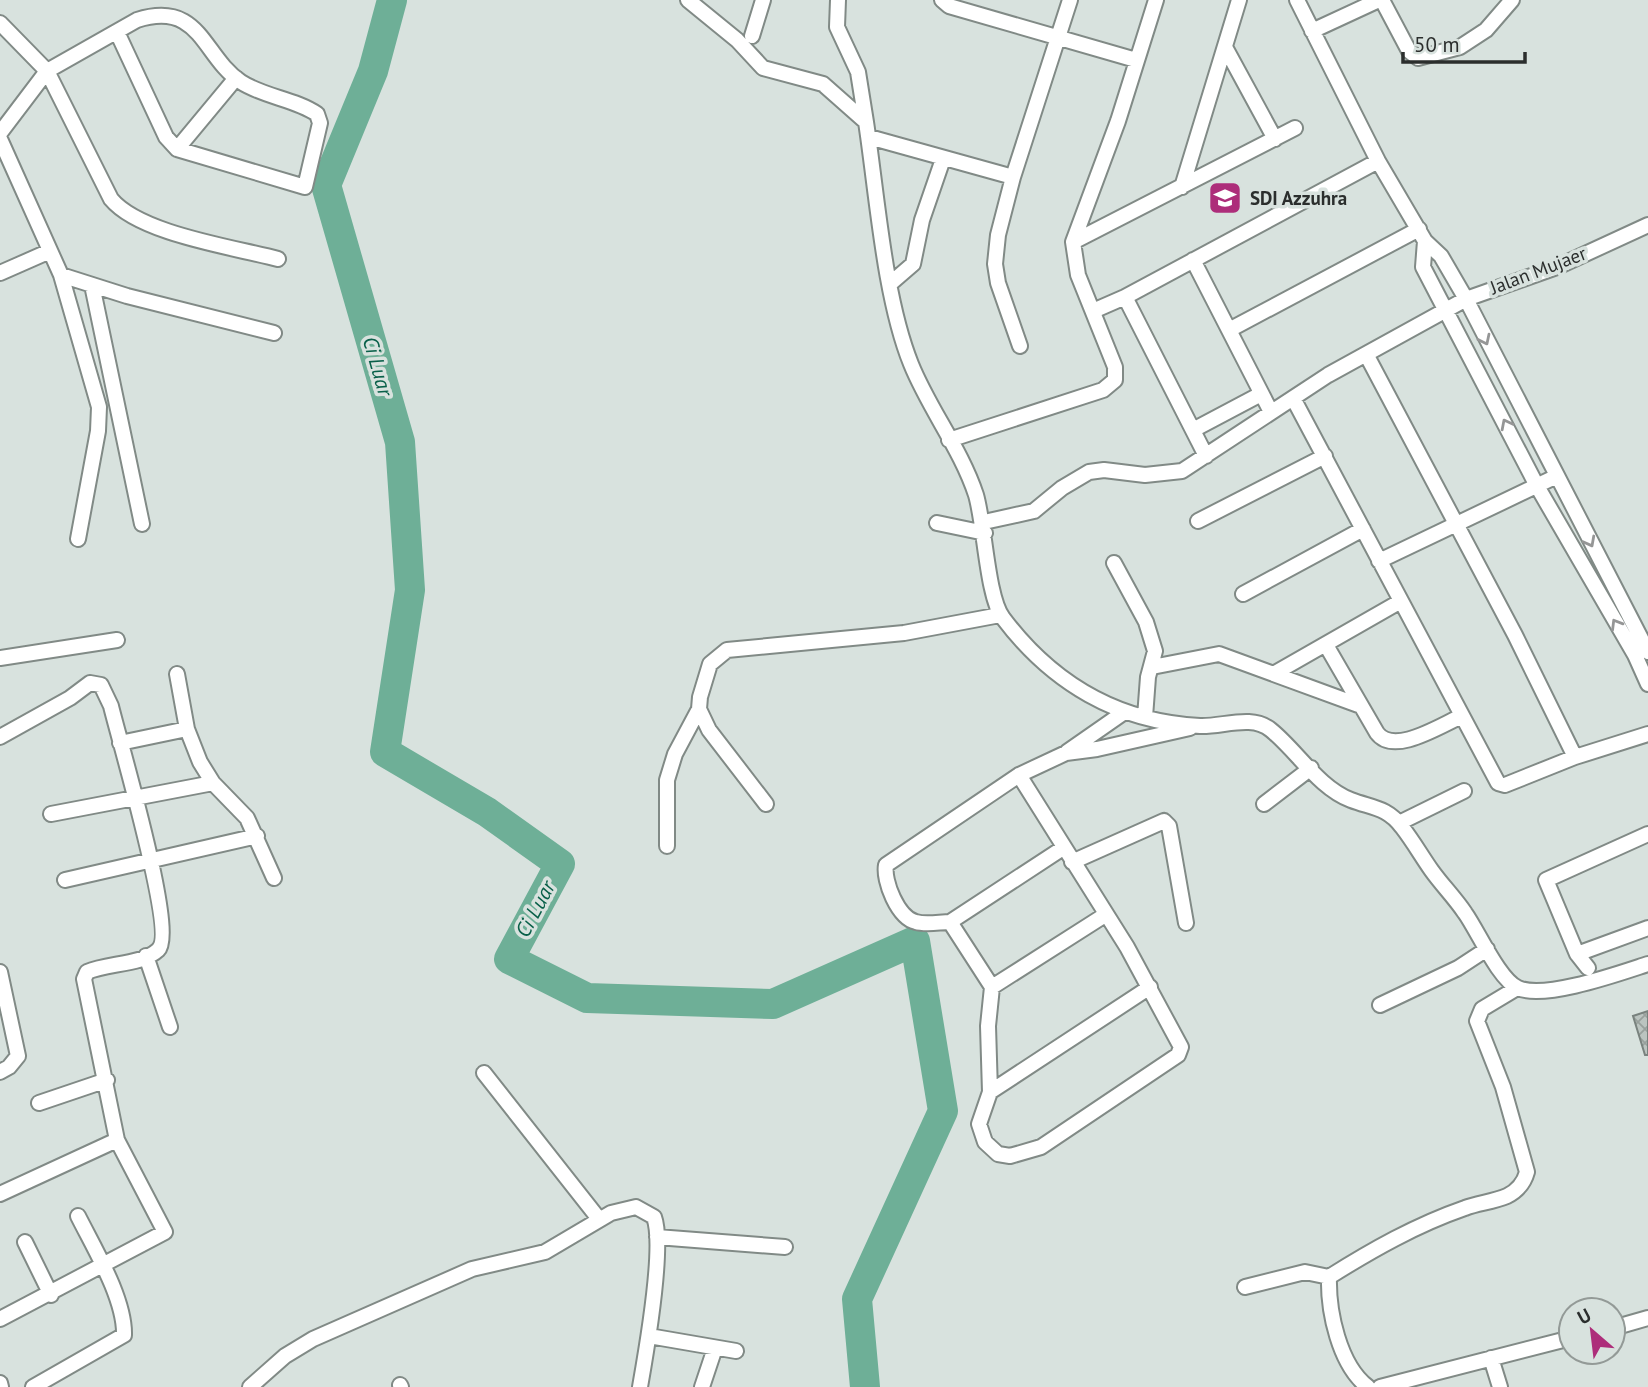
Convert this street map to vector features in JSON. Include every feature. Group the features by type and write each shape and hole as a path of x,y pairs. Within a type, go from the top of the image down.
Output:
{"street":[{"path":"688,0 737,40 763,68 823,84 866,122"},
{"path":"752,36 763,0"},
{"path":"838,0 837,27 858,72 891,283 910,362 974,490 984,528 992,588 1000,615 1035,654 1092,699 1123,713 1198,726"},
{"path":"942,0 949,6 1136,60"},
{"path":"1020,346 998,283 995,264 998,235 1013,177 1070,0"},
{"path":"949,440 1103,390 1115,380 1115,368 1078,275 1073,242 1118,121 1156,0"},
{"path":"1182,187 1240,0"},
{"path":"1297,0 1378,161 1422,235 1441,256 1466,299 1643,652 1648,684"},
{"path":"1312,31 1380,0 1409,51 1418,58 1460,47 1486,30 1512,0"},
{"path":"0,133 47,71 117,32 151,14 167,12 184,18 201,32 236,78 258,91 314,112 319,119 305,187 177,149 166,137 117,32"},
{"path":"0,23 47,71 111,199 121,211 154,227 278,259"},
{"path":"1225,47 1275,139"},
{"path":"177,149 236,78"},
{"path":"1073,242 1295,128"},
{"path":"869,138 1013,177"},
{"path":"0,139 61,275 99,407 98,431 78,539"},
{"path":"891,283 912,264 922,220 943,159"},
{"path":"1093,311 1125,297 1378,161"},
{"name":"Jalan Mujaer","path":"984,528 1034,511 1062,488 1089,472 1168,474 1182,471 1370,349 1466,299 1558,267 1620,235 1648,225"},
{"path":"1422,235 1423,267 1537,486 1643,652"},
{"path":"1229,330 1422,235"},
{"path":"0,273 50,251"},
{"path":"1193,260 1271,412"},
{"path":"61,275 274,333"},
{"path":"92,285 142,524"},
{"path":"1125,297 1206,456"},
{"path":"1370,349 1574,757"},
{"path":"1193,430 1261,394"},
{"path":"1293,398 1496,782 1501,785 1574,757 1648,734"},
{"path":"1198,521 1325,456"},
{"path":"1379,561 1555,477"},
{"path":"937,523 984,528"},
{"path":"1242,594 1363,529"},
{"path":"1114,563 1153,639 1156,656 1148,677 1145,717"},
{"path":"1275,673 1401,601"},
{"path":"667,846 667,780 675,754 699,709 710,664 727,650 904,633 1000,615"},
{"path":"0,658 117,639"},
{"path":"1326,645 1381,738 1392,744 1462,716"},
{"path":"1152,667 1219,654 1361,706"},
{"path":"177,674 187,729 200,762 213,783 239,806 257,836 274,877"},
{"path":"0,737 96,682 111,706 150,860 164,934 159,950 146,957 96,968 87,972 84,979 93,1030 107,1080 117,1140 165,1231 0,1319"},
{"path":"699,709 709,730 766,804"},
{"path":"1062,848 950,922 918,923 908,918 886,883 886,865 1019,775 1066,753 1123,713"},
{"path":"1066,753 1097,749 1198,726 1244,722 1267,726 1331,788 1350,800 1381,807 1399,823 1464,911 1505,976 1517,988"},
{"path":"120,743 187,729"},
{"path":"1264,804 1311,768"},
{"path":"950,922 992,987 988,1026 990,1092 979,1124 979,1133 991,1149 1010,1156 1041,1147 1178,1055 1180,1042 1150,987 1019,775"},
{"path":"51,814 213,783"},
{"path":"1399,823 1464,791"},
{"path":"1072,862 1164,821 1170,826 1186,923"},
{"path":"1588,968 1577,954 1546,880 1648,834"},
{"path":"65,880 257,836"},
{"path":"992,987 1105,915"},
{"path":"1577,954 1648,929"},
{"path":"1380,1005 1458,968 1487,948"},
{"path":"146,957 170,1027"},
{"path":"1245,1287 1305,1272 1329,1277 1416,1227 1466,1207 1507,1196 1525,1180 1527,1172 1503,1087 1477,1021 1482,1009 1517,988 1535,990 1577,985 1648,964"},
{"path":"0,973 18,1056 9,1067 0,1072"},
{"path":"990,1092 1150,987"},
{"path":"484,1073 599,1219"},
{"path":"39,1103 107,1080"},
{"path":"0,1194 117,1140"},
{"path":"250,1387 285,1356 313,1339 472,1269 545,1252 599,1219 623,1208 636,1207 654,1217 657,1237 649,1336 640,1387"},
{"path":"33,1387 124,1335 119,1309 103,1266 78,1216"},
{"path":"657,1237 785,1247"},
{"path":"25,1242 51,1294"},
{"path":"1329,1277 1328,1302 1332,1321 1352,1369 1368,1387"},
{"path":"1627,1324 1648,1318"},
{"path":"649,1336 736,1351"},
{"path":"1380,1387 1408,1383 1491,1358 1557,1342"},
{"path":"702,1387 715,1348"},
{"path":"1491,1358 1500,1387"}],"building":[{"path":"1648,1011 1648,1055 1645,1055 1633,1016"}],"waterway":[{"name":"Ci Luar","path":"392,0 373,71 326,185 400,442 410,590 385,752 487,812 560,864 509,959 587,998 773,1004 915,941 943,1111 857,1299 865,1387"}],"place":[{"name":"SDI Azzuhra","path":"1225,198"}]}
